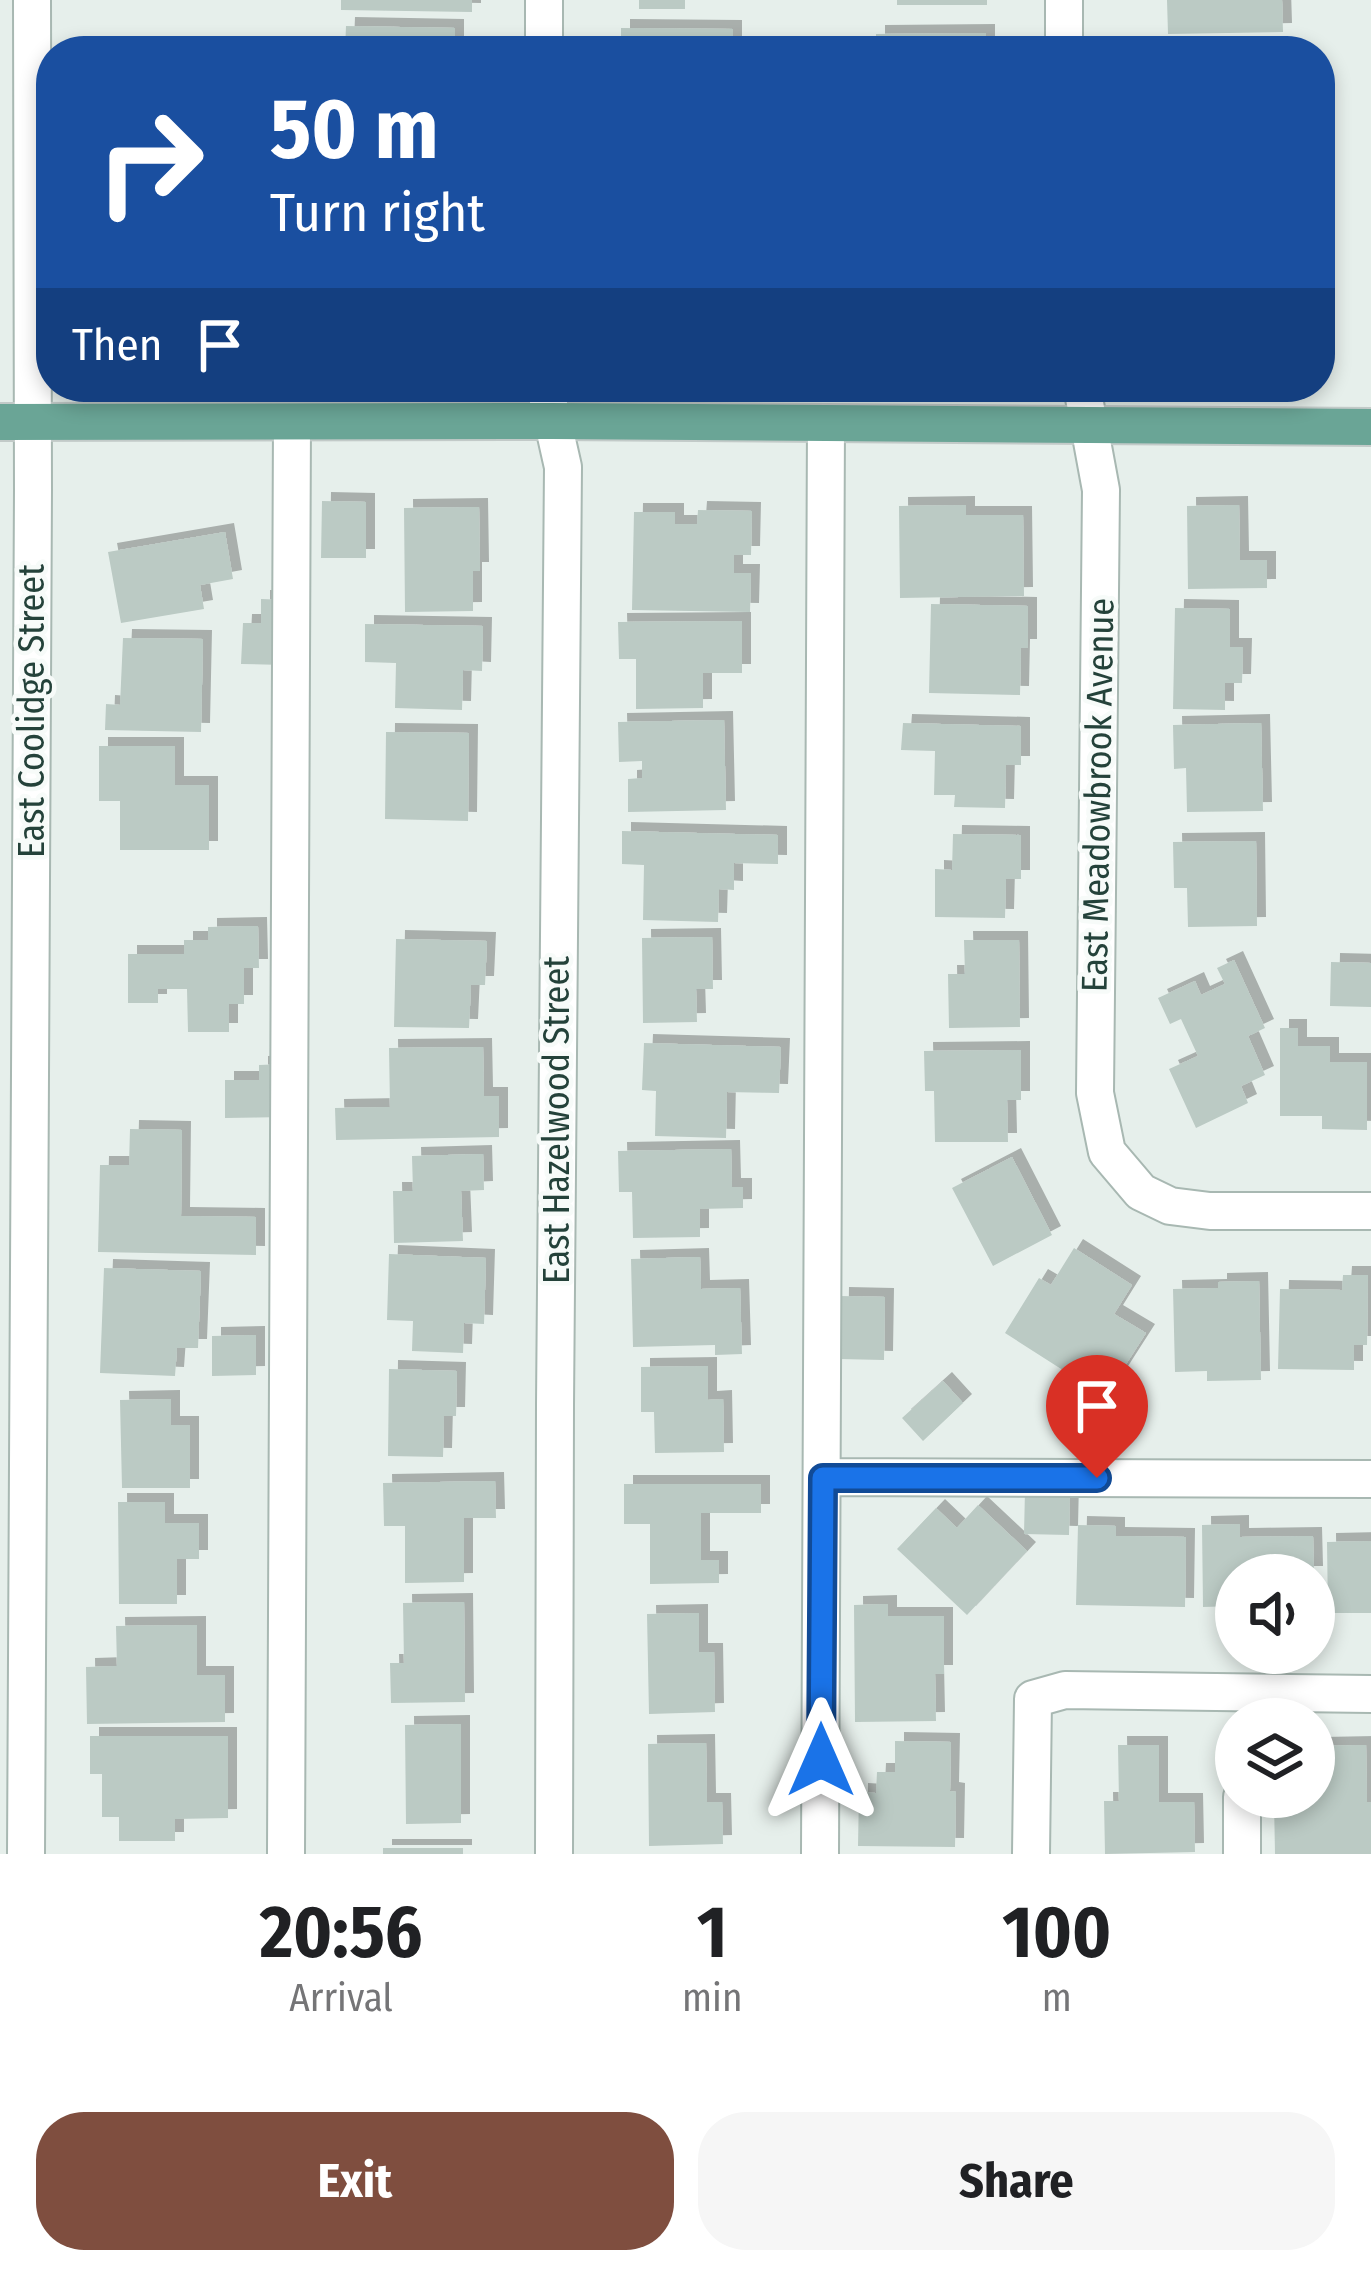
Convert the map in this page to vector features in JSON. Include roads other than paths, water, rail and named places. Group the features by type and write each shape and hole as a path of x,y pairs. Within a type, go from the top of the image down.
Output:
{"main road":[{"path":"17,423 292,422 549,404 826,423 1371,427"}],"street":[{"name":"East Coolidge Street","path":"26,1854 17,423 32,0"},
{"path":"544,0 544,36"},
{"path":"1064,0 1064,36"},
{"name":"East Meadowbrook Avenue","path":"1085,402 1102,490 1095,1094 1107,1152 1141,1192 1170,1206 1210,1211 1371,1211"},
{"name":"East Hazelwood Street","path":"549,404 563,467 554,1854"},
{"path":"286,1854 292,422"},
{"path":"820,1854 826,423"},
{"path":"823,1478 1371,1479"},
{"path":"1031,1854 1033,1699 1065,1690 1215,1703"},
{"path":"1328,1698 1371,1694"},
{"path":"1242,1818 1242,1854"}]}
